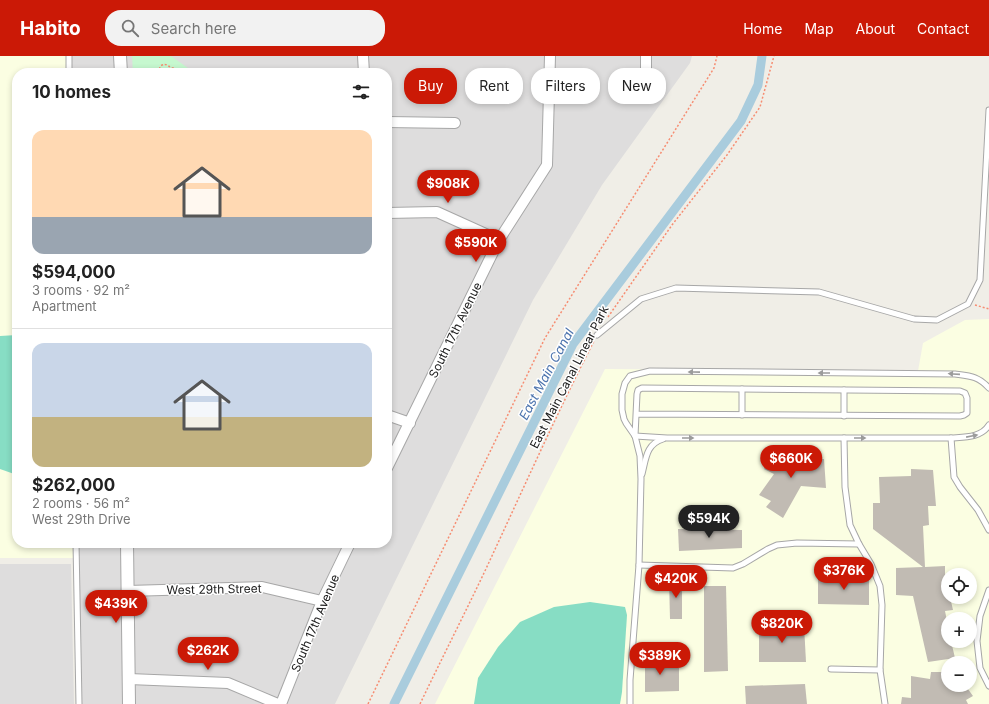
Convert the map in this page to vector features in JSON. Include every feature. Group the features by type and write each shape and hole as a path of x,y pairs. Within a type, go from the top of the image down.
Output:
{"street":[{"path":"120,56 121,68"},
{"path":"363,56 364,68"},
{"name":"South 17th Avenue","path":"392,458 499,240 547,165 550,56"},
{"path":"646,56 646,68"},
{"path":"392,122 455,123"},
{"path":"392,213 437,212 499,240"},
{"path":"392,417 410,423"},
{"path":"127,548 129,704"},
{"name":"South 17th Avenue","path":"279,704 322,601 348,548"},
{"name":"West 29th Street","path":"128,591 262,587 322,601"},
{"path":"129,679 228,683 279,704"}],"lane":[{"path":"69,56 69,68"},
{"path":"597,335 641,299 676,288 819,292 922,320 938,320 968,304 980,280 989,110"},
{"path":"635,436 624,419 622,410 622,394 625,383 630,376 650,371 955,374 971,376 982,381 989,388"},
{"path":"630,704 630,680 639,565 641,479 640,456 635,436 636,414 637,394 638,390 642,388 960,391 965,393 967,398 967,413 960,416 636,414"},
{"path":"742,389 742,415"},
{"path":"844,390 844,416"},
{"path":"635,436 667,438 951,438 979,434 989,425"},
{"path":"641,479 648,451 652,444 667,438"},
{"path":"844,438 845,487 850,525 871,564 880,586 882,605 880,670 885,704"},
{"path":"951,438 954,477 978,510 989,530"},
{"path":"639,565 733,568 777,545 859,544"},
{"path":"76,548 78,704"},
{"path":"989,590 980,616 977,642 980,668 989,686"},
{"path":"831,669 880,670"}],"path":[{"path":"368,704 545,338 714,68 717,56"},
{"name":"East Main Canal Linear Park","path":"605,321 672,225 727,155 760,106 774,56"},
{"path":"160,68 160,66 165,64 172,68"},
{"path":"968,304 989,308"},
{"name":"East Main Canal Linear Park","path":"420,704 481,580 571,385 597,335"}],"shaded area":[{"path":"0,56 69,56 69,68 12,68 12,548 76,548 76,558 0,558"},
{"path":"69,56 692,56 690,63 666,96 666,68 608,68 608,104 660,104 602,185 533,300 335,704 78,704 76,548 392,548 392,68 69,68"},
{"path":"989,319 989,704 435,704 605,369 918,371 923,343 965,320"},
{"path":"0,564 71,564 74,704 0,704"}],"green space":[{"path":"132,56 171,56 188,68 133,68"},
{"path":"12,335 12,473 0,469 0,336"},
{"path":"590,602 625,607 627,615 620,704 474,704 478,678 498,647 520,622 554,607"}],"building":[{"path":"784,449 795,452 795,460 824,459 826,488 801,486 783,518 766,507 771,501 759,495 774,474 764,469 774,454"},
{"path":"911,469 933,470 936,506 928,506 929,525 923,526 925,567 945,566 945,568 941,568 941,604 952,604 953,610 941,612 941,648 953,648 955,656 941,656 941,660 928,662 913,596 896,595 896,568 923,567 873,529 873,503 880,503 879,477 911,476"},
{"path":"678,529 742,530 742,548 679,551"},
{"path":"818,577 869,577 869,605 818,604"},
{"path":"682,579 682,619 670,619 669,580"},
{"path":"704,586 726,586 728,671 704,672"},
{"path":"804,625 806,662 759,662 759,628"},
{"path":"645,650 657,651 656,668 679,668 679,691 645,692"},
{"path":"931,672 941,672 941,692 970,692 973,696 966,700 968,704 901,704 902,697 911,698 911,676 930,679"},
{"path":"805,684 807,704 746,704 745,686"}],"waterway":[{"name":"East Main Canal","path":"394,704 573,344 741,121 758,85 762,56"}]}
